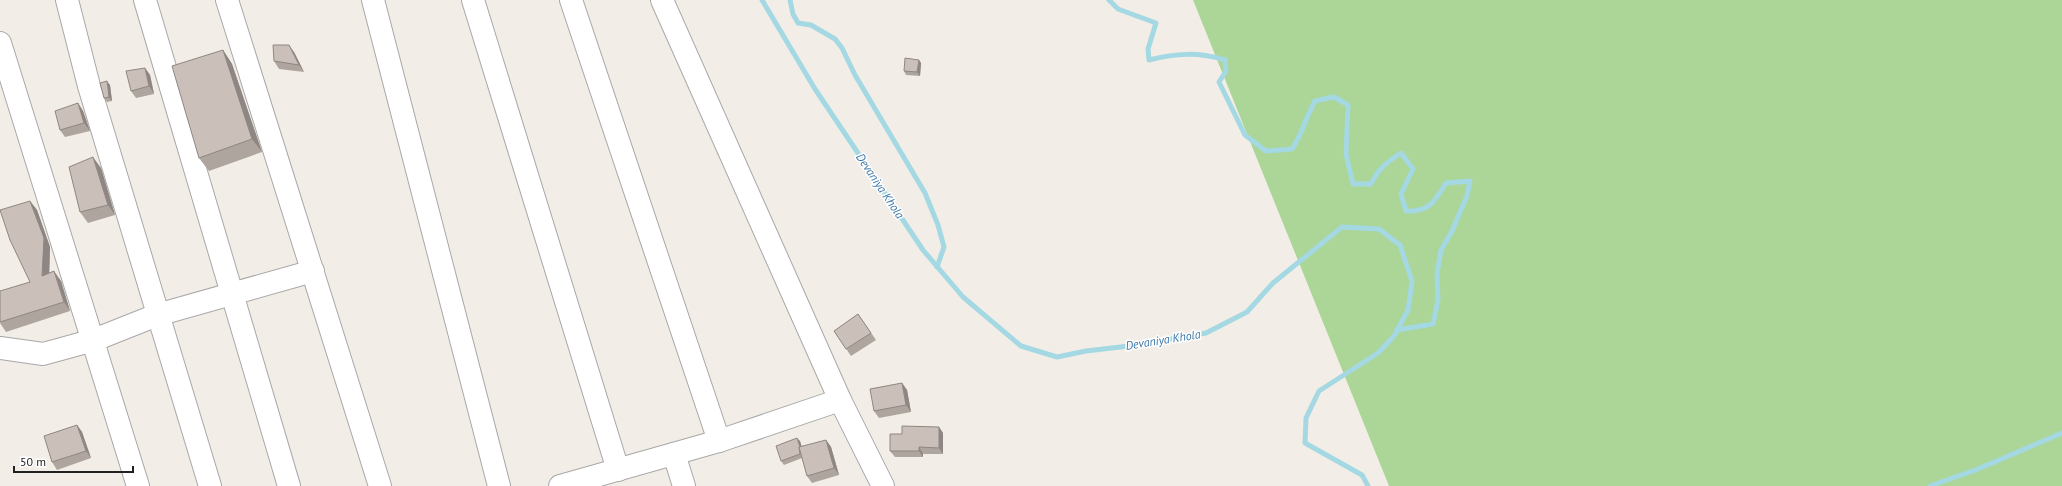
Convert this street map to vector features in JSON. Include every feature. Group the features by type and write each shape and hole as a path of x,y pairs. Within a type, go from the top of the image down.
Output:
{"street":[{"path":"67,0 89,86 157,315 210,486"},
{"path":"145,0 289,486"},
{"path":"227,0 380,486"},
{"path":"373,0 499,486"},
{"path":"473,0 618,470"},
{"path":"571,0 719,441"},
{"path":"662,0 840,400 883,486"},
{"path":"0,43 94,340 138,486"},
{"path":"0,348 43,354 94,340 157,315 313,271"},
{"path":"560,486 719,441 840,400"},
{"path":"674,454 684,486"}],"green space":[{"path":"1193,0 2062,0 2062,486 1389,486"}],"building":[{"path":"273,45 289,45 299,65 274,61"},
{"path":"223,50 252,139 199,158 172,66"},
{"path":"905,58 919,60 917,72 904,71"},
{"path":"145,68 149,86 131,91 126,71"},
{"path":"107,81 109,97 104,98 100,83"},
{"path":"78,103 84,123 60,130 55,111"},
{"path":"93,157 108,205 80,212 69,167"},
{"path":"30,201 44,238 42,276 54,271 64,302 0,322 0,291 30,282 10,240 0,210"},
{"path":"858,314 871,333 846,349 834,331"},
{"path":"902,383 906,405 874,411 870,389"},
{"path":"77,425 86,451 52,462 44,436"},
{"path":"902,426 939,427 939,448 919,447 919,451 890,451 890,434 902,434"},
{"path":"797,438 800,447 800,454 781,461 776,446"},
{"path":"826,440 834,468 807,476 799,447"}],"waterway":[{"name":"Devaniya Khola","path":"762,0 815,89 923,250 963,297 1021,346 1057,357 1086,351 1129,346 1206,333 1247,312 1273,283 1342,227 1379,229 1400,245 1412,281 1408,310 1394,336 1378,353 1319,391 1306,418 1305,443 1362,475 1368,486"},
{"path":"790,0 793,14 798,23 811,25 835,39 842,48 855,75 925,193 938,225 944,247 937,267"},
{"path":"1109,0 1118,9 1156,23 1148,49 1149,60 1187,54 1215,57 1225,60 1226,71 1219,82 1245,135 1266,151 1292,149 1315,101 1334,97 1348,105 1346,154 1353,184 1371,184 1383,166 1401,153 1413,169 1401,194 1406,211 1421,210 1426,208 1438,196 1446,183 1470,181 1467,196 1452,231 1441,250 1437,273 1438,300 1433,324 1397,330"},
{"path":"1930,486 1978,469 2062,433"}]}
